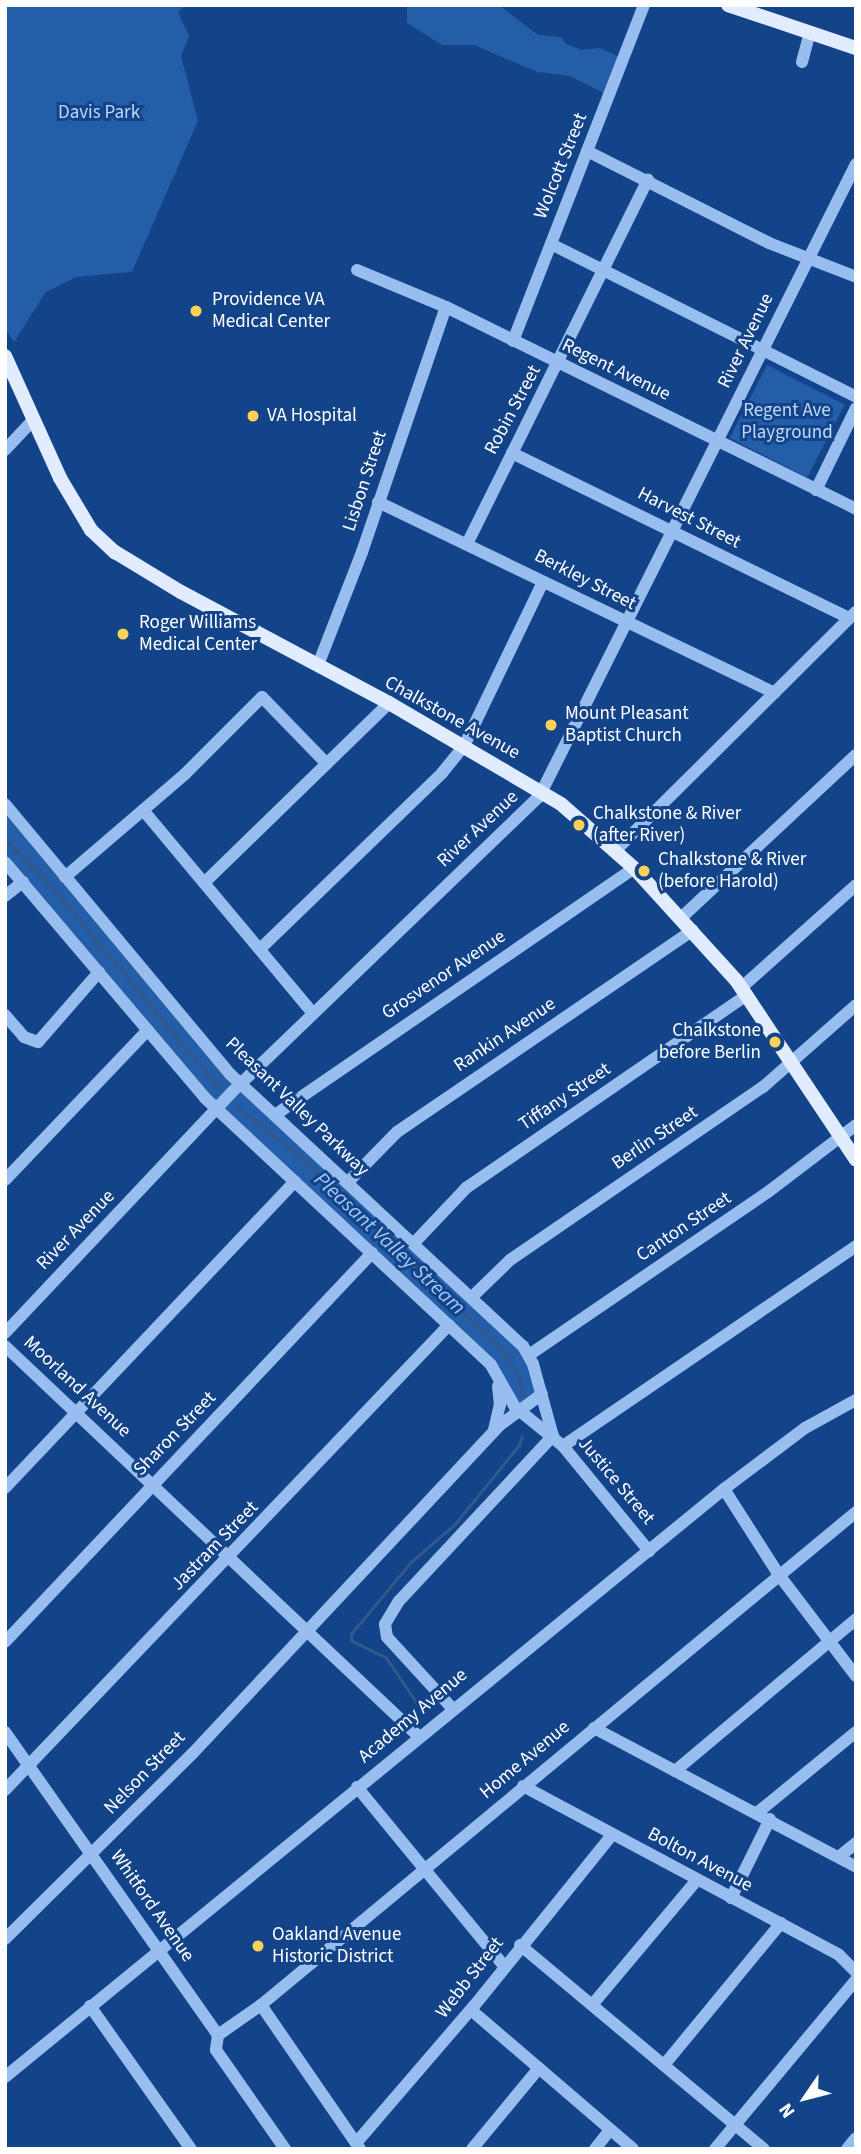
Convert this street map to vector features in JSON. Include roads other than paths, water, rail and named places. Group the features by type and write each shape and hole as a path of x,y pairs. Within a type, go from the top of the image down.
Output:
{"main road":[{"path":"728,5 856,48"},
{"name":"Chalkstone Avenue","path":"5,356 82,517 115,552 542,790 616,850 682,917 745,991 856,1160"}],"street":[{"name":"Wolcott Street","path":"513,341 644,5"},
{"path":"802,62 810,32"},
{"path":"587,151 808,259 856,277"},
{"name":"River Avenue","path":"5,1333 240,1084 542,790 856,164"},
{"name":"Robin Street","path":"467,544 559,364 648,180"},
{"path":"551,244 856,397"},
{"name":"Regent Avenue","path":"357,270 446,307 856,509"},
{"name":"Lisbon Street","path":"317,665 378,502 446,307"},
{"path":"816,490 856,408"},
{"path":"5,450 34,419"},
{"name":"Harvest Street","path":"512,453 673,533 853,615"},
{"name":"Berkley Street","path":"378,502 774,693"},
{"path":"260,949 442,772 464,746 543,582"},
{"path":"616,850 853,615"},
{"path":"65,877 143,810 262,697 327,764"},
{"path":"204,883 389,703"},
{"path":"682,917 856,755"},
{"name":"Pleasant Valley Parkway","path":"5,804 240,1084 472,1297 529,1355 553,1436"},
{"path":"143,810 313,1013"},
{"path":"5,862 217,1109 449,1325 495,1372 518,1411 553,1436 399,1601 385,1624 387,1637 452,1708"},
{"name":"Grosvenor Avenue","path":"275,1115 634,867"},
{"path":"5,896 23,882"},
{"name":"Tiffany Street","path":"414,1243 466,1188 745,991 856,885"},
{"name":"Rankin Avenue","path":"348,1182 397,1132 693,930"},
{"path":"5,1015 24,1037 38,1042 99,972"},
{"name":"Berlin Street","path":"472,1297 510,1260 763,1087 856,1005"},
{"path":"7,1173 148,1030"},
{"name":"Canton Street","path":"529,1355 856,1125"},
{"path":"5,1488 295,1181"},
{"path":"563,1446 856,1246"},
{"name":"Sharon Street","path":"5,1642 373,1252"},
{"name":"Jastram Street","path":"5,1790 231,1558 449,1325"},
{"name":"Moorland Avenue","path":"5,1346 306,1629"},
{"path":"494,1432 500,1405 495,1372"},
{"path":"418,1736 306,1629 494,1432 542,1394"},
{"name":"Academy Avenue","path":"5,2077 452,1708 724,1489 805,1428 856,1400"},
{"name":"Justice Street","path":"553,1436 649,1551"},
{"path":"724,1489 779,1575 856,1676"},
{"name":"Home Avenue","path":"218,2035 261,2006 856,1512"},
{"path":"675,1771 856,1619"},
{"name":"Nelson Street","path":"5,1938 93,1854 306,1629"},
{"path":"594,1728 840,1856 856,1867"},
{"name":"Whitford Avenue","path":"5,1732 218,2035 216,2050 285,2149"},
{"path":"757,1813 856,1732"},
{"name":"Bolton Avenue","path":"523,1786 839,1955 856,1972"},
{"path":"357,1787 504,1966"},
{"path":"731,1898 770,1819"},
{"name":"Webb Street","path":"358,2146 612,1835"},
{"path":"840,1856 856,1843"},
{"path":"592,2006 697,1880"},
{"path":"664,2065 781,1923"},
{"path":"520,1945 764,2149"},
{"path":"715,2149 856,1980"},
{"path":"90,2006 191,2149"},
{"path":"261,2006 358,2146"},
{"path":"471,2010 633,2149"},
{"path":"472,2149 539,2068"},
{"path":"595,2149 610,2130"},
{"path":"847,2149 856,2138"}],"waterway":[{"name":"Pleasant Valley Stream","path":"5,839 53,888 220,1089"},
{"name":"Pleasant Valley Stream","path":"237,1107 296,1153 501,1349 520,1377 523,1396"},
{"name":"Pleasant Valley Stream","path":"424,1714 386,1658 351,1641 351,1634 411,1562 455,1524 519,1445 522,1436"}],"place":[{"name":"Providence VA Medical Center","path":"196,311"},
{"name":"VA Hospital","path":"253,416"},
{"name":"Roger Williams Medical Center","path":"123,634"},
{"name":"Mount Pleasant Baptist Church","path":"551,725"},
{"name":"Chalkstone & River (after River)","path":"579,825"},
{"name":"Chalkstone & River (before Harold)","path":"644,871"},
{"name":"Chalkstone before Berlin","path":"775,1042"},
{"name":"Oakland Avenue Historic District","path":"258,1946"}],"park label":[{"name":"Davis Park","path":"99,113"},
{"name":"Regent Ave Playground","path":"787,422"}]}
